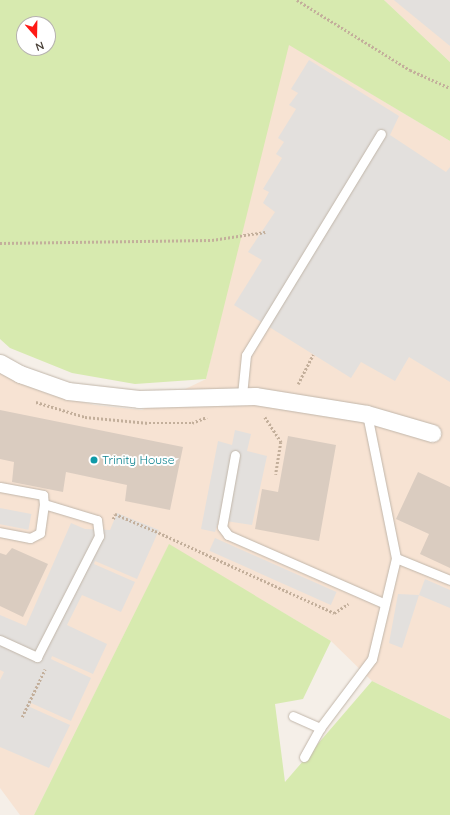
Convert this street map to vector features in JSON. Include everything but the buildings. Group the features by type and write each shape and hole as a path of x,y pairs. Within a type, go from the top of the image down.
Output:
{"street":[{"path":"0,363 20,374 68,391 139,399 242,395 263,397 367,414 432,434"}],"lane":[{"path":"242,395 246,354 381,134"},
{"path":"304,758 320,728 372,659 396,558 367,414"},
{"path":"235,454 222,527 228,535 385,604"},
{"path":"0,487 43,495 44,504 40,532 30,538 0,532"},
{"path":"0,640 38,657 98,536 97,520 44,504"},
{"path":"396,558 450,580"},
{"path":"293,716 320,728"}],"path":[{"path":"297,0 410,70 450,88"},
{"path":"0,242 212,240 265,232"},
{"path":"290,401 313,355"},
{"path":"263,397 265,417 281,442 276,475"},
{"path":"156,535 334,613 354,600 356,591"}],"shaded area":[{"path":"384,0 450,0 450,62"},
{"path":"394,0 450,0 450,46 395,1"},
{"path":"285,42 450,141 450,719 372,681 331,641 169,545 34,815 20,815 0,788 0,373 48,394 95,405 142,410 206,379"},
{"path":"309,60 399,116 390,135 446,172 450,167 450,382 409,357 395,381 361,362 351,378 234,305 262,260 248,252 275,212 263,203 269,192 263,189 282,158 276,154 284,142 278,138 296,109 289,105 298,93 291,89"},
{"path":"235,430 251,434 247,451 267,456 252,525 219,520 215,532 201,529 218,441 232,445"},
{"path":"0,508 31,514 28,530 0,524"},
{"path":"117,513 159,530 137,579 95,561 94,564 135,582 121,612 82,595 67,625 107,644 93,674 52,656 51,659 91,678 71,721 31,703 30,707 70,725 49,768 0,747 0,680 4,672 0,670 0,615 26,626 71,523 85,529 110,530"},
{"path":"215,538 337,592 331,605 209,551"},
{"path":"425,579 450,590 450,608 419,595"},
{"path":"398,594 419,595 402,648 389,643"}],"green space":[{"path":"0,0 384,0 450,62 450,141 289,45 206,379 135,384 72,373 10,348 0,339"},
{"path":"169,544 331,641 303,699 275,704 285,782 372,681 450,719 450,815 34,815"}],"place":[{"name":"Trinity House","path":"94,460"}]}
